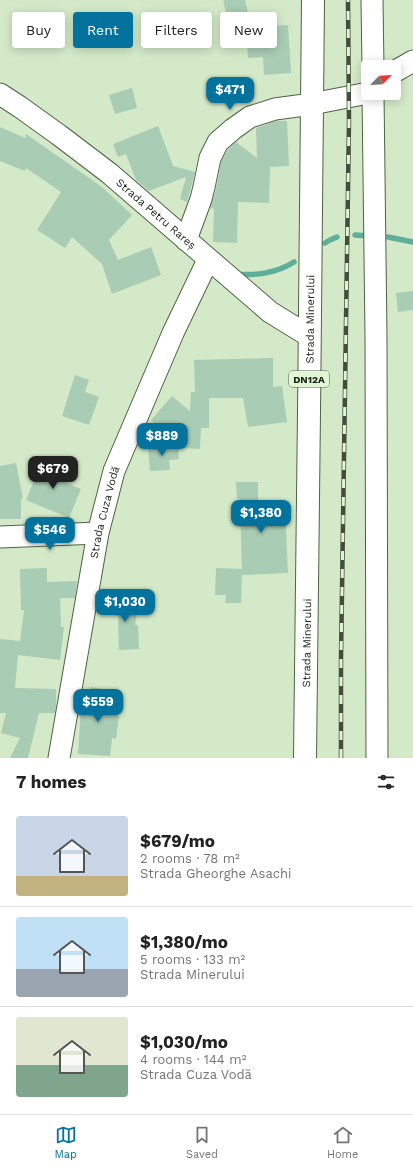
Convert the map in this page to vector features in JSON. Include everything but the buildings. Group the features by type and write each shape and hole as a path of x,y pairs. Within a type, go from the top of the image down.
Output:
{"main road":[{"name":"Strada Minerului","path":"304,758 308,551 313,0"}],"street":[{"path":"372,0 373,60"},
{"path":"401,68 413,61"},
{"name":"Strada Petru Rareș","path":"0,94 52,130 109,173 270,312 309,336"},
{"path":"186,240 204,187 210,158 218,142 232,129 250,118 275,109 312,104 361,94"},
{"path":"373,100 376,337 377,758"},
{"name":"Strada Cuza Vodă","path":"59,758 98,533 114,471 173,333 208,260"},
{"path":"0,537 98,533"}],"waterway":[{"path":"355,235 370,236"},
{"path":"325,243 337,237"},
{"path":"388,237 413,242"},
{"path":"236,274 251,275 266,273 280,269 294,262"}],"railway":[{"path":"341,758 341,658 349,121 348,0"}]}
